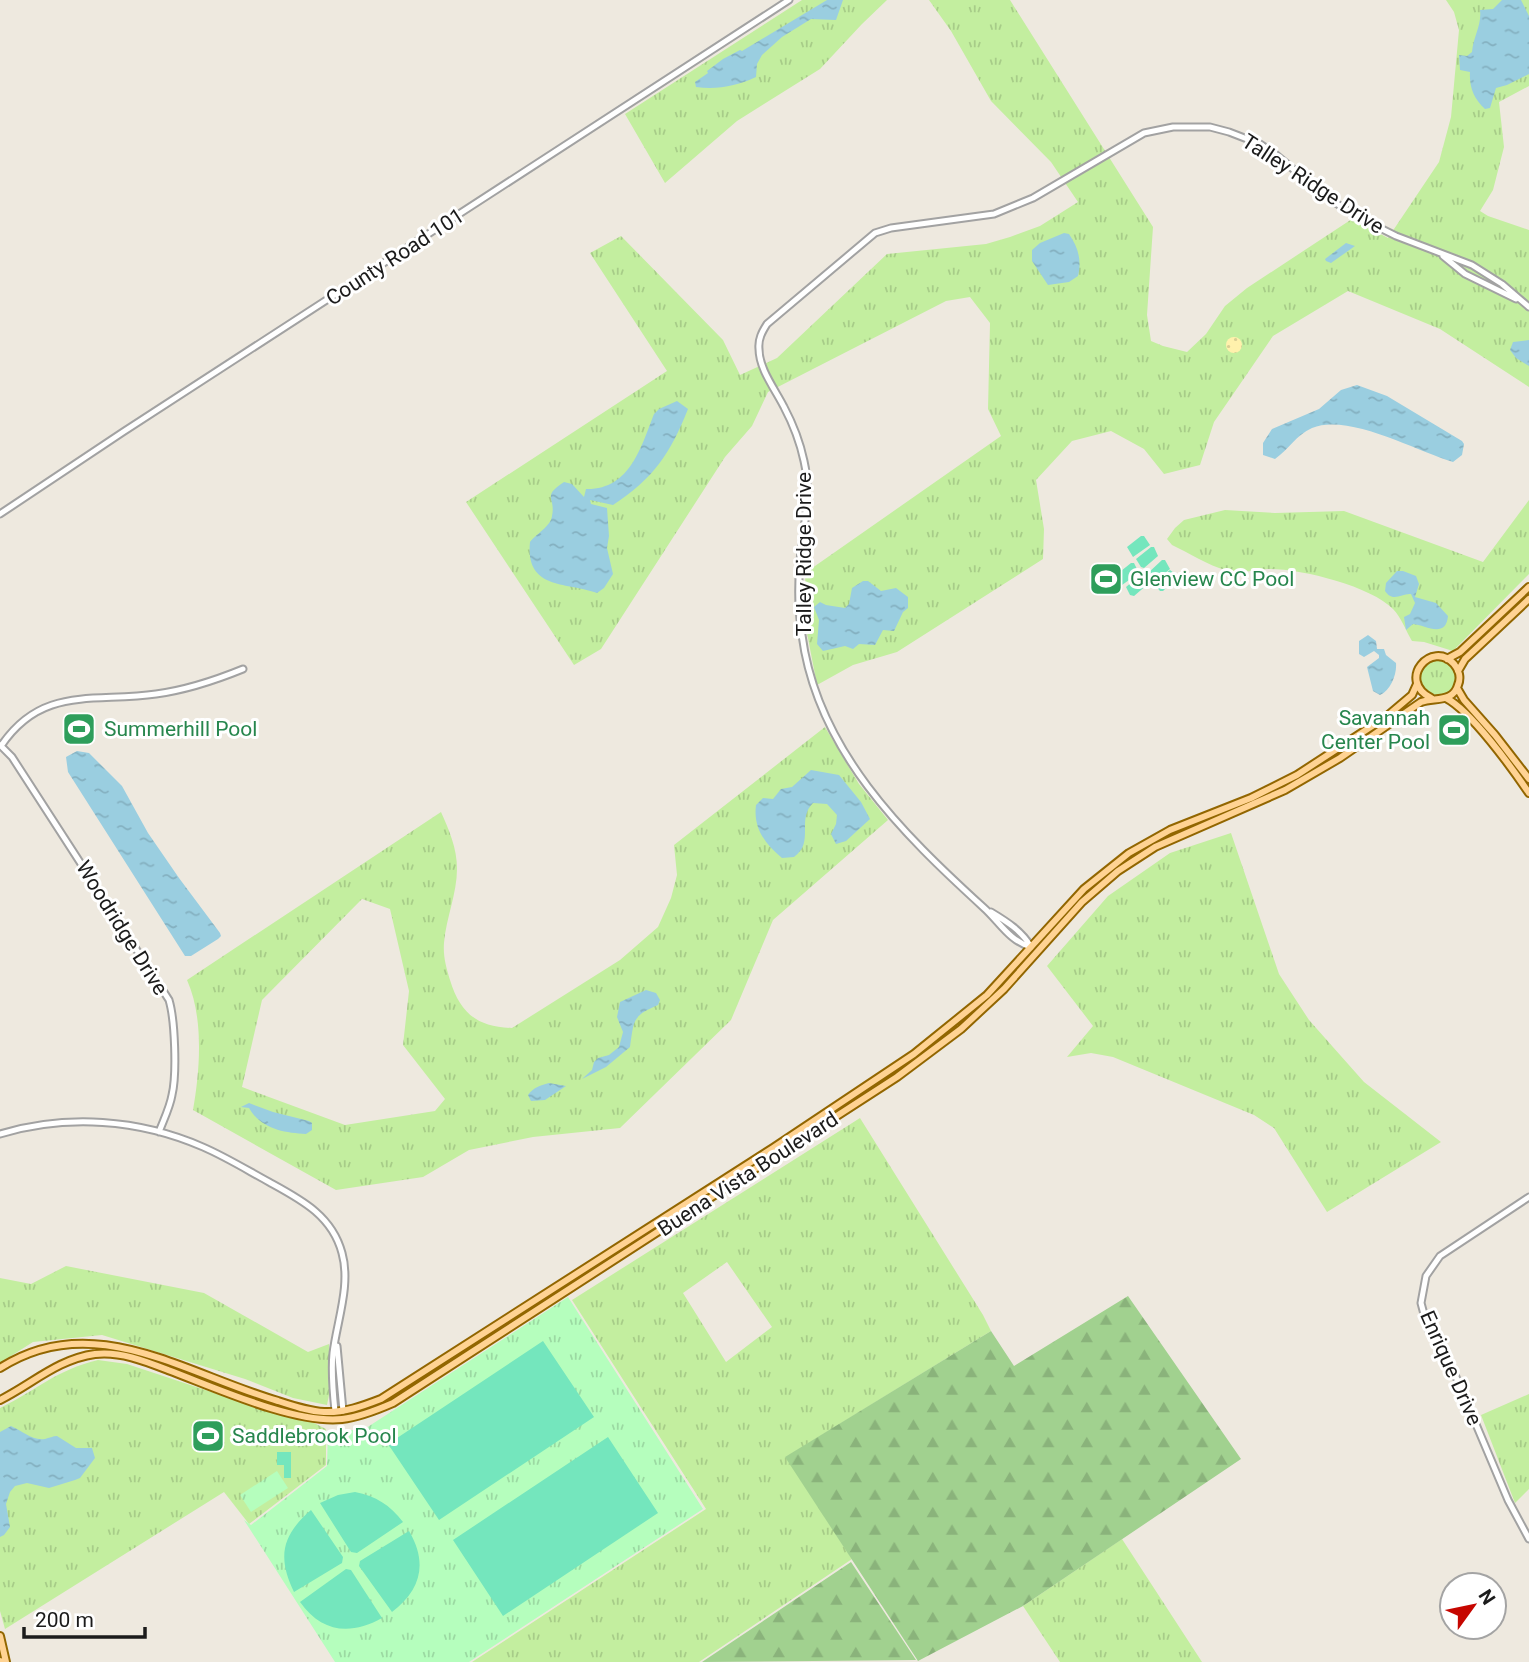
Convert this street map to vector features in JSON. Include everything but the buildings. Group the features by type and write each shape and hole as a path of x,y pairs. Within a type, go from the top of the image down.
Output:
{"main road":[{"path":"1529,587 1460,652 1447,659 1433,657 1422,663 1417,673 1417,684 1425,695 1431,698 1446,698 1456,705 1486,737 1529,793"},
{"path":"1529,599 1465,659 1458,671 1457,688 1529,779"},
{"path":"1447,659 1458,671"},
{"name":"Buena Vista Boulevard","path":"0,1368 18,1357 47,1346 79,1343 116,1345 263,1397 301,1408 338,1414 344,1419 393,1403 914,1054 987,995 1084,889 1129,853 1170,830 1251,798 1297,775 1386,717 1412,695 1417,684"},
{"path":"1446,698 1457,688"},
{"name":"Buena Vista Boulevard","path":"0,1400 67,1361 99,1354 111,1354 152,1364 299,1416 338,1414 381,1399 544,1300 918,1062 961,1029 1038,953 1082,902 1133,861 1155,847 1285,790 1340,758 1414,706 1431,698"},
{"path":"1386,717 1391,724"},
{"path":"1486,737 1492,732"},
{"path":"1031,947 1038,953"},
{"path":"0,1636 6,1662"}],"street":[{"name":"County Road 101","path":"0,514 789,0"},
{"name":"Talley Ridge Drive","path":"1031,947 1020,944 934,863 888,811 848,759 819,704 806,662 800,619 800,560 808,510 808,488 798,438 759,356 762,332 780,313 875,233 891,228 1007,210 1134,137 1173,127 1210,127 1260,144 1328,198 1356,216 1441,255 1481,282 1522,302"},
{"name":"Talley Ridge Drive","path":"1441,255 1455,257 1486,272 1529,307"},
{"path":"1,746 18,724 57,703 76,699 158,694 201,684 243,668"},
{"name":"Woodridge Drive","path":"1,746 17,764 169,1000 173,1025 174,1085 159,1132"},
{"path":"0,1134 39,1125 85,1122 135,1126 219,1154 304,1201 326,1220 339,1242 344,1261 345,1281 336,1332 338,1414"},
{"name":"Enrique Drive","path":"1529,1197 1440,1256 1426,1276 1421,1303 1428,1329 1456,1377 1508,1500 1529,1539"}],"green space":[{"path":"802,0 887,0 820,69 737,121 665,183 625,114"},
{"path":"929,0 1010,0 1153,227 1147,315 1151,341 1187,352 1206,334 1225,306 1247,288 1352,219 1388,238 1439,162 1451,117 1459,30 1454,12 1446,0 1529,0 1529,86 1499,102 1504,147 1493,190 1480,211 1529,230 1529,387 1440,329 1348,291 1273,336 1214,422 1200,465 1164,474 1144,449 1111,431 1072,441 1036,480 1044,529 1043,559 897,652 853,665 817,685 807,633 805,573 1001,436 988,409 990,323 970,297 946,301 768,392 752,426 725,457 601,649 574,665 466,502 667,371 590,253 621,236 723,340 740,375 777,358 887,254 986,244 1040,226 1078,202 1051,162 991,101 951,31"},
{"path":"1529,500 1529,574 1453,651 1412,641 1393,609 1369,593 1352,586 1281,569 1230,571 1198,559 1172,545 1167,539 1184,520 1225,510 1275,513 1344,511 1483,562"},
{"path":"1144,536 1150,545 1133,557 1127,547"},
{"path":"1154,547 1158,556 1144,568 1141,567 1136,559"},
{"path":"1165,560 1170,569 1158,579 1170,570 1178,576 1160,591 1155,585 1156,581 1147,574"},
{"path":"1134,563 1139,573 1122,585 1116,575"},
{"path":"1143,575 1148,584 1134,596 1130,595 1126,587"},
{"path":"1438,659 1450,664 1456,671 1453,688 1439,697 1431,695 1423,687 1420,678 1422,669"},
{"path":"825,727 859,784 888,820 773,920 731,1020 620,1128 533,1137 469,1150 423,1177 336,1190 193,1110 199,1044 196,1011 187,980 441,812 450,832 457,861 455,888 444,943 447,971 454,991 465,1009 480,1021 500,1027 512,1028 620,960 658,927 671,898 677,875 674,845","holes":["362,899 390,909 409,991 403,1045 445,1099 435,1111 345,1125 242,1087 262,1000"]},
{"path":"1231,833 1279,974 1309,1020 1364,1082 1441,1142 1327,1212 1274,1128 1254,1115 1113,1057 1091,1053 1067,1057 1093,1026 1047,966 1108,896 1170,853"},
{"path":"860,1118 991,1331 786,1457 852,1559 699,1662 472,1662 706,1509 572,1300","holes":["727,1262 772,1327 726,1362 683,1293"]},
{"path":"66,1266 204,1293 308,1352 329,1344 327,1405 293,1398 245,1379 102,1335 33,1342 0,1363 0,1278 31,1284"},
{"path":"1128,1296 1241,1459 1023,1606 918,1661 785,1457 991,1331 1014,1366"},
{"path":"568,1297 703,1509 469,1662 335,1662 244,1520 251,1525 327,1466 328,1430 363,1430"},
{"path":"543,1341 594,1417 439,1520 388,1444"},
{"path":"98,1360 127,1364 287,1417 312,1422 326,1429 326,1465 249,1524 224,1492 5,1629 0,1611 0,1408 70,1369"},
{"path":"1529,1394 1529,1489 1515,1503 1481,1415"},
{"path":"608,1437 658,1513 503,1616 453,1540"},
{"path":"277,1452 291,1452 291,1478 284,1478 284,1465 277,1465"},
{"path":"277,1471 288,1488 251,1512 240,1495"},
{"path":"355,1492 382,1502 403,1522 357,1553 351,1552 320,1503 338,1495"},
{"path":"311,1510 343,1557 342,1563 294,1592 285,1568 285,1547 294,1528"},
{"path":"409,1531 418,1554 419,1575 410,1595 392,1612 359,1566 360,1561"},
{"path":"1122,1539 1202,1662 1060,1662 1023,1606"},
{"path":"851,1562 916,1660 702,1662"},
{"path":"346,1569 351,1570 382,1618 359,1627 337,1628 317,1620 300,1602"}],"sand":[{"path":"1231,337 1237,337 1242,345 1240,351 1231,353 1226,348 1226,342"}],"water":[{"path":"827,0 843,0 836,20 811,19 782,37 762,55 757,64 756,77 727,86 696,87 695,82 723,59 742,51"},
{"path":"1502,0 1521,0 1529,16 1529,74 1496,88 1490,108 1485,109 1473,92 1470,72 1460,70 1459,55 1467,56 1472,52 1480,10 1493,9"},
{"path":"1064,233 1069,234 1077,249 1080,265 1078,276 1069,282 1048,285 1032,261 1032,250 1040,243"},
{"path":"1346,243 1355,246 1331,263 1326,261 1325,259"},
{"path":"1529,340 1529,366 1516,358 1510,350 1513,342"},
{"path":"1357,385 1387,396 1462,441 1462,455 1453,462 1363,429 1327,425 1306,431 1275,459 1263,455 1263,443 1272,429 1319,409 1341,390"},
{"path":"677,401 688,409 667,452 650,475 613,505 590,500 591,504 607,508 607,548 613,574 604,588 597,593 561,585 541,576 534,569 530,558 530,542 551,520 553,491 564,482 572,484 584,497 586,489 613,482 632,464 654,414"},
{"path":"1397,571 1416,576 1419,584 1415,597 1436,603 1448,616 1443,627 1434,629 1413,624 1406,630 1404,617 1410,614 1415,603 1411,594 1394,597 1385,591 1386,583"},
{"path":"868,581 881,591 896,588 908,597 908,608 903,612 894,631 883,630 875,645 859,644 853,649 845,646 823,651 817,644 819,620 814,607 820,602 845,608 849,604 852,588"},
{"path":"1368,635 1376,641 1377,649 1384,649 1386,655 1396,663 1392,681 1380,695 1373,691 1367,667 1379,658 1379,655 1374,651 1364,657 1359,654 1359,641"},
{"path":"77,751 89,753 122,786 148,833 220,933 218,939 191,956 185,956 68,772 66,757"},
{"path":"811,770 839,775 861,802 870,819 846,841 836,844 831,834 837,815 827,804 813,803 806,816 805,838 800,851 794,857 782,858 770,847 758,828 756,805 763,798 773,799 781,789 792,787"},
{"path":"646,990 656,993 660,1000 658,1005 643,1012 636,1020 630,1047 606,1067 582,1079 592,1070 598,1058 609,1055 619,1047 623,1032 617,1017 620,1002"},
{"path":"549,1083 566,1086 545,1100 531,1101 528,1095 530,1092"},
{"path":"249,1103 309,1121 312,1123 312,1130 306,1134 267,1125 249,1108 241,1107"},
{"path":"11,1426 36,1439 57,1436 76,1448 92,1448 95,1458 80,1478 75,1480 49,1488 27,1483 15,1486 6,1504 10,1527 0,1537 0,1432"}],"place":[{"name":"Glenview CC Pool","path":"1106,579"},
{"name":"Summerhill Pool","path":"79,729"},
{"name":"Savannah Center Pool","path":"1454,730"},
{"name":"Saddlebrook Pool","path":"208,1436"}]}
